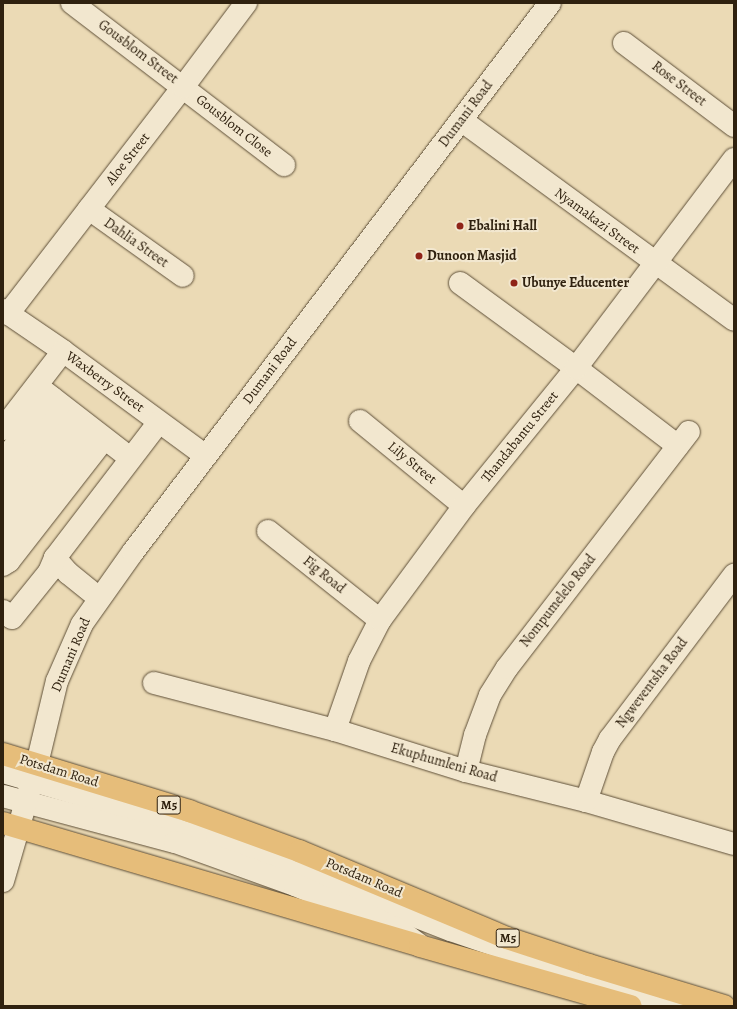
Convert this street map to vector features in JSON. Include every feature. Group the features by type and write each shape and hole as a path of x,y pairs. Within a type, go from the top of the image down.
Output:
{"main road":[{"name":"Potsdam Road","path":"3,754 34,773 189,811 300,851 507,938 589,965 724,1006"},
{"name":"M5","path":"11,826 420,946 631,1006"}],"street":[{"name":"Gousblom Street","path":"74,3 184,87"},
{"name":"Aloe Street","path":"5,312 89,209 184,87 246,3"},
{"name":"Dumani Road","path":"3,881 11,826 26,802 57,681 82,624 99,598 206,456 550,3"},
{"name":"Rose Street","path":"624,42 734,126"},
{"name":"Gousblom Close","path":"184,87 284,165"},
{"name":"Nyamakazi Street","path":"461,120 734,320"},
{"name":"Thandabantu Street","path":"336,730 359,661 380,620 464,506 576,368 734,159"},
{"name":"Dahlia Street","path":"89,209 184,276"},
{"name":"Nompumelelo Road","path":"460,283 576,368 683,439 507,668 490,696 475,735 466,771"},
{"name":"Waxberry Street","path":"5,312 64,351 206,456"},
{"path":"3,565 9,561 71,413 64,351"},
{"path":"3,429 71,413"},
{"path":"71,413 130,458"},
{"path":"3,461 71,413"},
{"path":"3,489 71,413"},
{"path":"3,518 71,413"},
{"path":"3,544 71,413"},
{"name":"Lily Street","path":"360,421 464,506"},
{"path":"3,611 12,618 49,572 55,558 159,422"},
{"name":"Fig Road","path":"268,531 380,620"},
{"path":"55,558 68,573 99,598"},
{"name":"Ngweventsha Road","path":"586,801 610,739 734,575"},
{"name":"Ekuphumleni Road","path":"154,683 336,730 466,771 586,801 734,844"},
{"path":"3,772 34,773 218,839 451,930 605,984 682,1006"},
{"path":"3,796 175,842 296,885 395,928 420,946"}],"place":[{"name":"Ebalini Hall","path":"460,226"},
{"name":"Dunoon Masjid","path":"419,256"},
{"name":"Ubunye Educenter","path":"514,283"}]}
